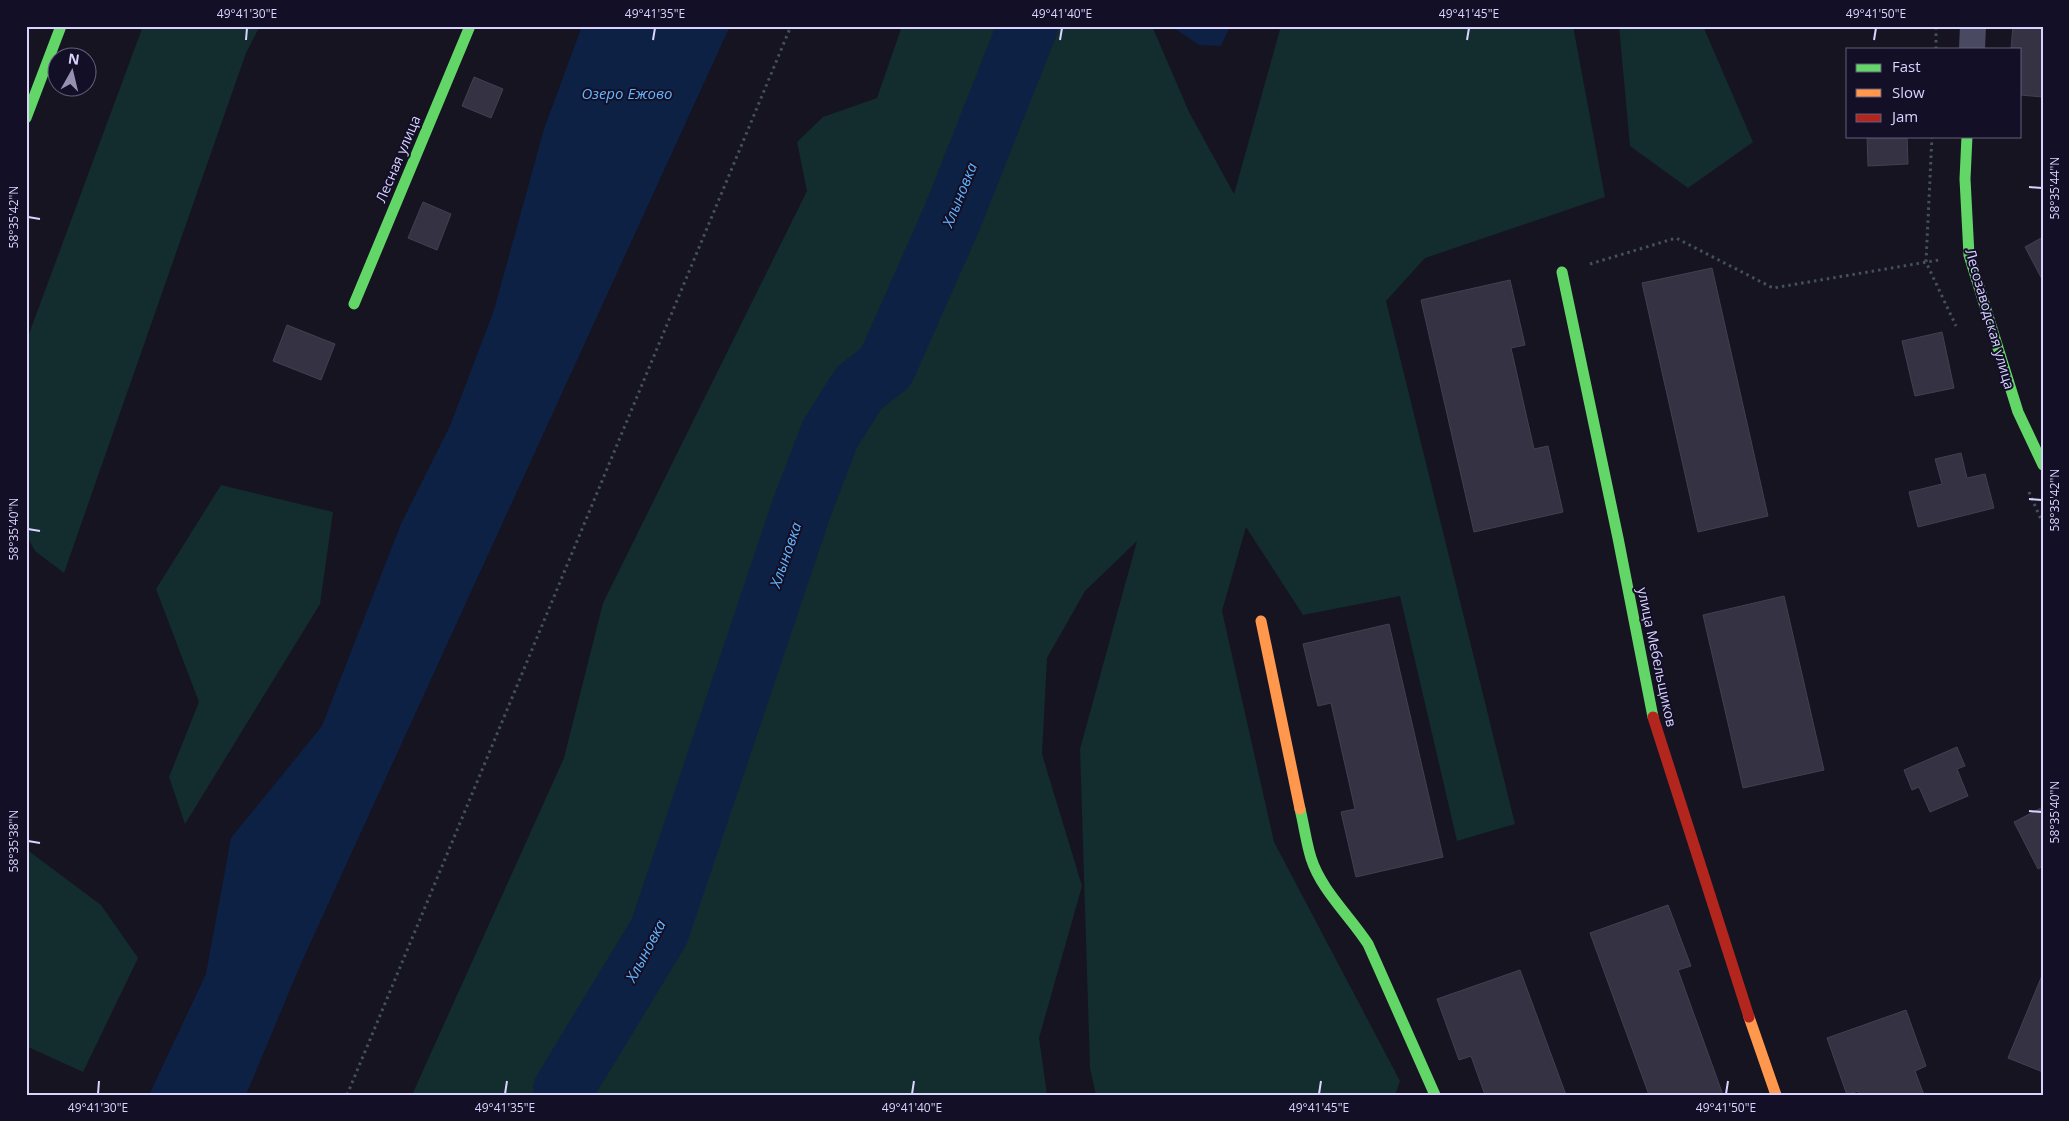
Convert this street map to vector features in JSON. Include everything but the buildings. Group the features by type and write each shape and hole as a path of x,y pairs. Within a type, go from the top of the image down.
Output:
{"street":[{"path":"26,118 61,26"},
{"name":"Лесная улица","path":"354,304 470,26"},
{"path":"1972,48 1973,26"},
{"name":"Лесозаводская улица","path":"1967,138 1965,178 1969,255 2018,412 2043,466"},
{"name":"улица Мебельщиков","path":"1562,272 1618,538 1650,709 1757,1043 1776,1095"},
{"path":"1261,621 1311,859 1327,890 1355,924 1368,944 1435,1095"}],"path":[{"path":"347,1095 791,26"},
{"path":"1936,26 1936,48"},
{"path":"1562,272 1676,238 1773,288 1969,255"}],"green space":[{"path":"143,26 260,26 246,53 64,573 35,551 26,535 26,342"},
{"path":"902,26 1152,26 1189,112 1234,194 1281,26 1573,26 1605,197 1425,258 1386,301 1515,824 1457,841 1400,596 1303,615 1246,527 1222,611 1274,842 1400,1081 1395,1095 1096,1095 1090,1068 1080,749 1137,541 1085,591 1047,658 1042,754 1082,886 1039,1038 1047,1095 412,1095 564,758 603,603 807,191 797,142 823,117 877,98"},
{"path":"1619,26 1703,26 1753,142 1688,188 1630,146"},
{"path":"221,485 333,512 320,604 185,824 169,777 199,702 156,589"},
{"path":"26,849 101,905 138,958 83,1072 26,1046"}],"water":[{"name":"Озеро Ежово","path":"582,26 730,26 302,961 246,1095 149,1095 206,974 231,838 322,726 401,524 450,426 494,310 544,129"},
{"path":"1171,26 1230,26 1221,46 1199,45"}],"waterway":[{"name":"Хлыновка","path":"563,1095 563,1090 659,932 802,507 830,434 859,388 886,367 952,218 1028,26"}],"traffic: fast":[{"path":"26,118 61,26"},
{"path":"354,304 470,26"},
{"path":"1967,138 1965,179 1969,255 2018,412 2043,465"},
{"path":"1562,272 1618,538 1653,717"},
{"path":"1300,809 1309,852 1316,870 1329,892 1368,944 1435,1095"}],"traffic: slow":[{"path":"1261,621 1300,809"},
{"path":"1749,1017 1776,1095"}],"traffic: jam":[{"path":"1653,717 1749,1017"}]}
